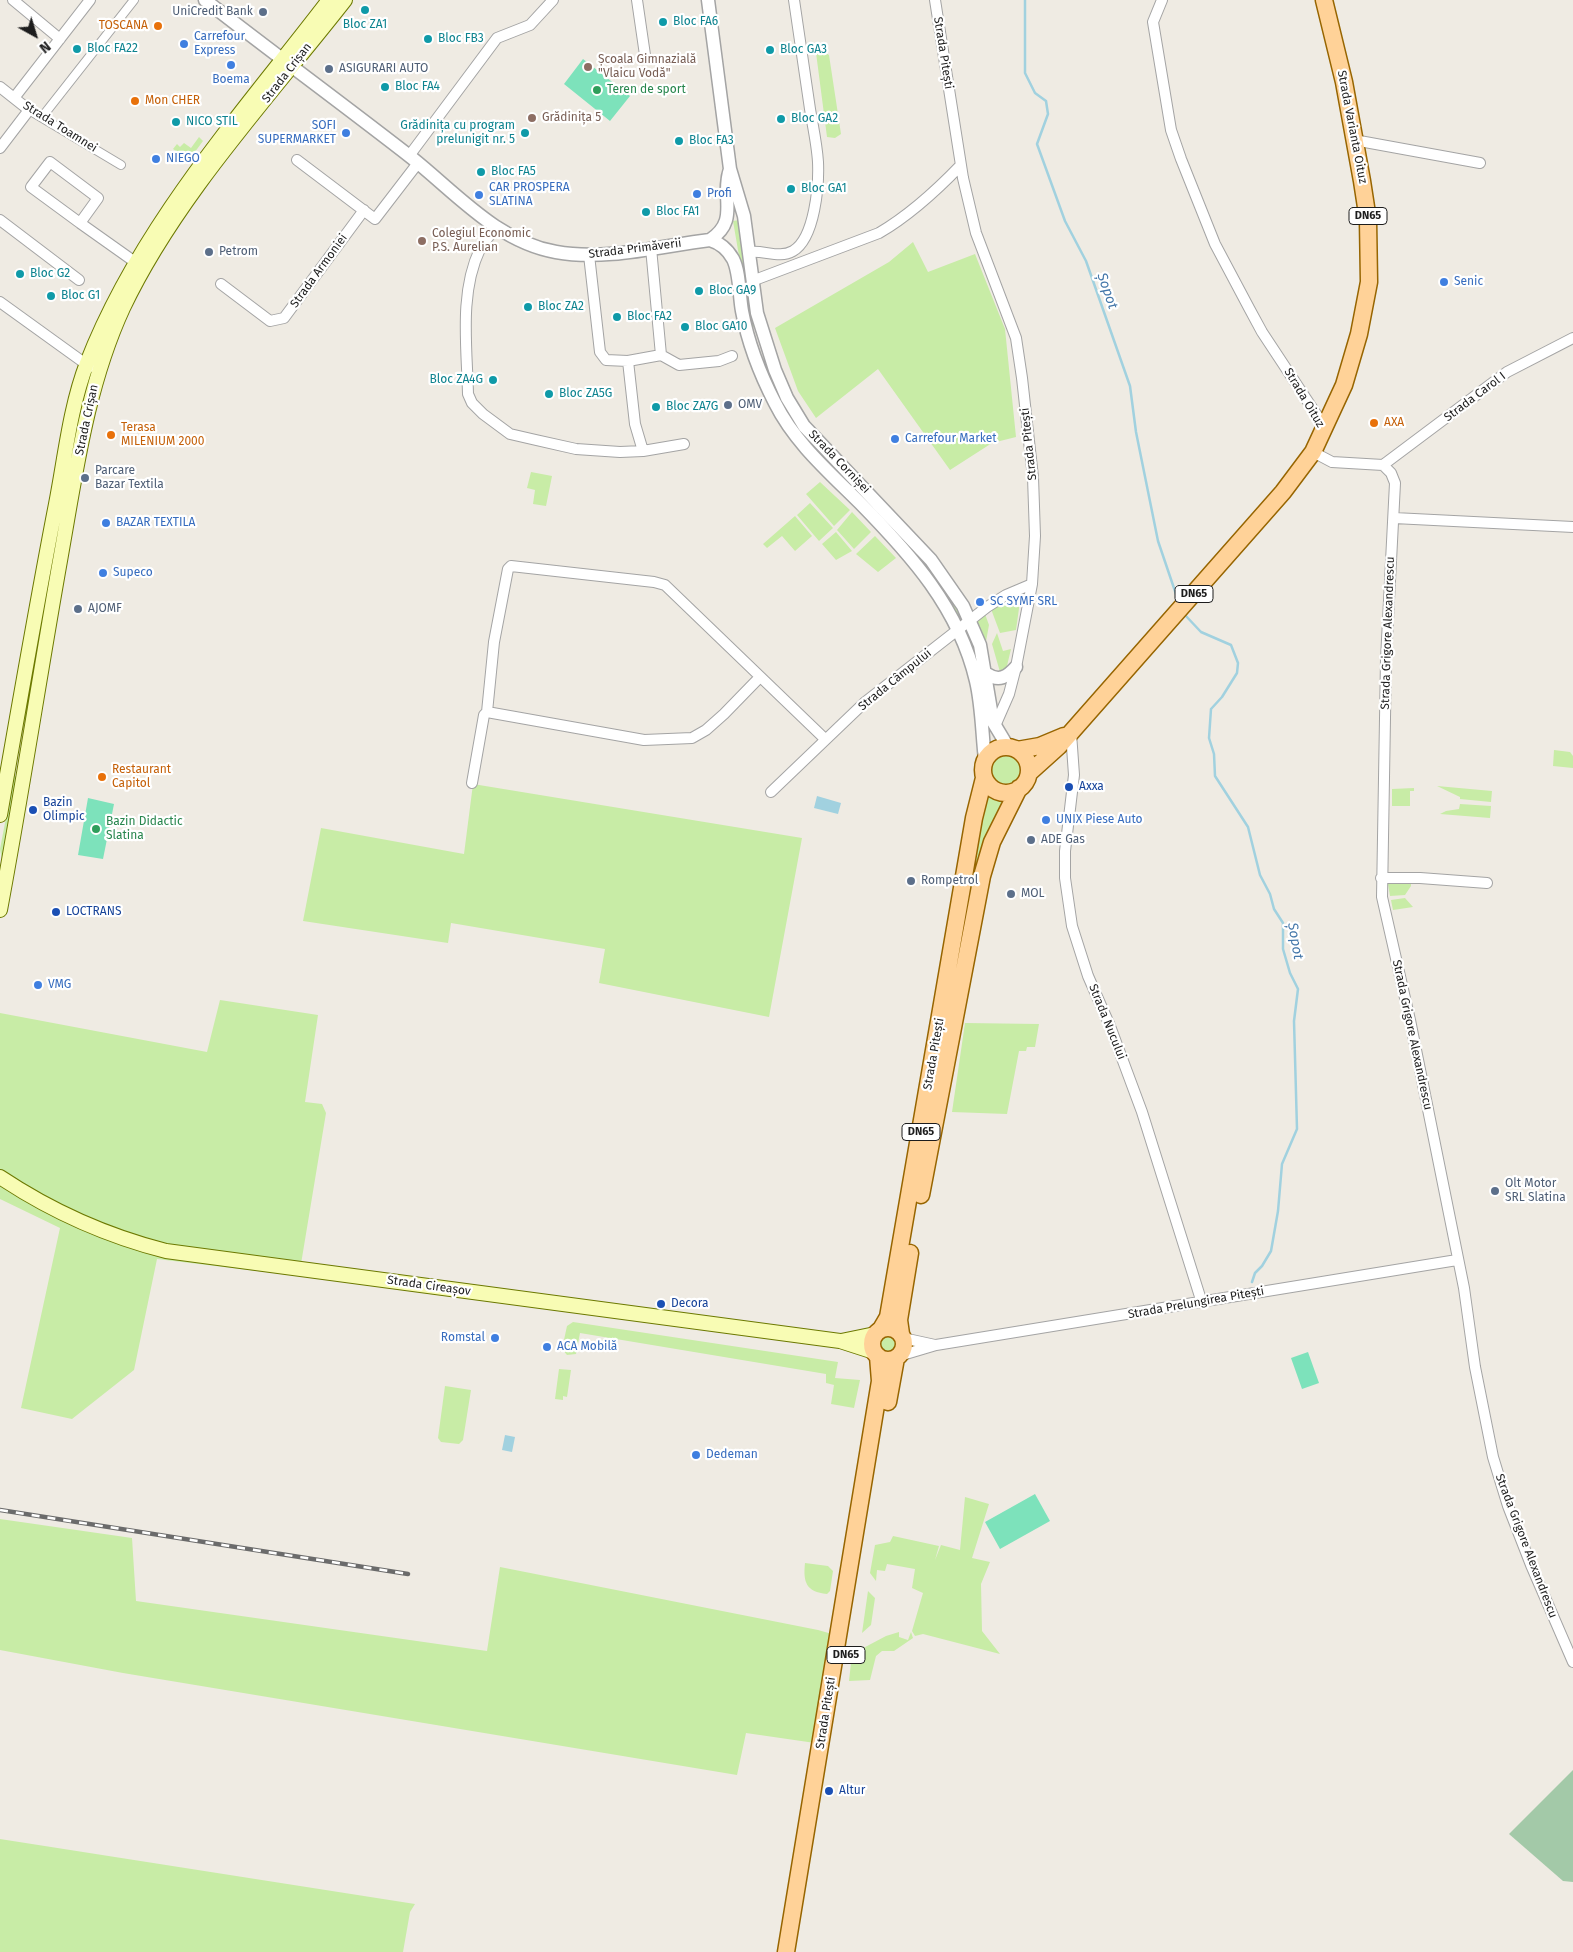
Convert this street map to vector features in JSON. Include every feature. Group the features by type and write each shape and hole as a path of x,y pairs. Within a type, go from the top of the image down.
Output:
{"main road":[{"name":"Strada Crișan","path":"0,910 92,369 158,245 329,0"},
{"name":"Strada Crișan","path":"0,815 39,590 72,421 92,369 114,302 135,262 173,204 286,64 345,0"},
{"name":"Strada Varianta Oituz","path":"1324,0 1344,82 1368,220 1369,282 1359,334 1344,385 1326,429"},
{"name":"Strada Oituz","path":"1029,773 1071,733 1283,492 1313,452 1326,429"},
{"name":"Strada Oituz","path":"1013,748 1040,746 1071,733"},
{"path":"1013,748 1027,761 1029,773 1019,788 1002,792 989,785 984,778 985,760 996,749 1013,748"},
{"name":"Strada Pitești","path":"797,1952 897,1357 904,1348 899,1320 972,827 984,778"},
{"name":"Strada Pitești","path":"786,1952 880,1381 876,1354 872,1345 888,1317 988,856 998,827 1019,788"},
{"name":"Strada Cireașov","path":"0,1177 27,1195 100,1231 130,1242 166,1251 840,1341 876,1354"},
{"name":"Strada Cireașov","path":"0,1189 27,1195"},
{"path":"878,1332 892,1328 902,1336"},
{"name":"Strada Cireașov","path":"840,1341 878,1332"},
{"path":"876,1354 883,1359 897,1357"}],"street":[{"path":"13,0 60,39"},
{"path":"14,98 90,0"},
{"path":"42,117 134,0"},
{"name":"Strada Primăverii","path":"205,0 413,160 496,227 517,240 536,247 563,253 589,255 710,240"},
{"path":"297,160 375,219 497,38 530,25 553,0"},
{"path":"637,0 645,55"},
{"name":"Strada Cornișei","path":"708,0 730,169 740,196 752,281 762,331 781,384 804,426 931,560 948,582 970,620 980,645 987,674 995,726 1013,748"},
{"path":"749,252 761,250 777,256 792,252 798,247 810,226 815,202 818,162 794,0"},
{"name":"Strada Pitești","path":"935,0 961,165 976,233 1016,338 1033,477 1035,536 1032,584 1009,694 995,726"},
{"name":"Strada Oituz","path":"1162,0 1153,22 1171,130 1181,159 1215,244 1249,308 1326,429"},
{"name":"Strada Toamnei","path":"0,87 30,110 121,165"},
{"path":"0,148 30,110"},
{"path":"1354,140 1480,163"},
{"path":"80,223 98,198 50,162 31,187 80,223 135,262"},
{"path":"752,281 879,233 897,223 925,201 961,165"},
{"path":"710,240 718,235 727,221 726,188 730,169"},
{"name":"Strada Armoniei","path":"221,284 270,321 284,318 364,210"},
{"path":"0,220 79,280"},
{"path":"496,227 480,249 469,282 466,326 468,394 472,404 510,434 576,449 643,451 684,444"},
{"name":"Strada Cornișei","path":"710,240 718,243 733,260 748,334 768,390 780,412 798,440 923,572 936,590 958,629 977,682 985,760"},
{"path":"650,248 661,355"},
{"path":"589,255 600,352 606,360 628,361 661,355 679,365 719,361 732,356"},
{"path":"0,302 92,369"},
{"path":"748,334 762,331"},
{"name":"Strada Carol I","path":"1384,465 1507,372 1573,338"},
{"path":"628,361 635,424 643,451"},
{"path":"768,390 781,384"},
{"path":"1313,452 1332,462 1384,465"},
{"name":"Strada Grigore Alexandrescu","path":"1384,465 1391,473 1394,483 1394,518 1386,659 1382,896 1410,1020 1493,1457 1508,1506 1531,1565 1573,1662"},
{"path":"1394,518 1573,527"},
{"path":"472,784 484,715 487,712 494,642 508,569 511,566 654,582 665,585 825,739"},
{"name":"Strada Câmpului","path":"770,792 864,703 970,620 1006,595 1032,584"},
{"path":"987,674 994,678 1005,678 1016,667"},
{"path":"487,712 644,740 692,738 718,720 760,677"},
{"name":"Strada Nucului","path":"1071,733 1074,775 1065,851 1065,878 1072,926 1088,976 1110,1026 1142,1112 1202,1303"},
{"path":"1381,878 1420,878 1487,883"},
{"name":"Strada Prelungirea Pitești","path":"897,1357 936,1345 1457,1260"},
{"name":"Strada Prelungirea Pitești","path":"902,1336 936,1345"}],"green space":[{"path":"815,45 829,55 841,134 835,138 827,137"},
{"name":"Teren de sport","path":"583,59 630,96 610,121 564,84"},
{"path":"199,137 203,141 189,160 173,149 177,144 180,147 184,143 191,148"},
{"path":"739,220 750,304 756,325 754,327 751,326 733,221"},
{"path":"913,242 928,272 975,254 1005,329 1016,437 992,443 950,470 878,369 816,418 798,391 775,328 889,262"},
{"path":"531,472 552,476 546,506 533,504 535,490 527,488"},
{"path":"820,482 850,510 834,526 806,494"},
{"path":"810,503 833,528 819,541 797,515"},
{"path":"852,512 871,532 854,549 837,530"},
{"path":"795,516 812,536 795,551 782,536 767,548 763,544"},
{"path":"836,532 852,551 836,560 822,544"},
{"path":"875,536 896,558 878,572 856,554"},
{"path":"904,537 936,575 962,618 959,620 900,541"},
{"path":"1018,592 1021,594 1016,630 1000,633 991,609"},
{"path":"985,614 989,625 985,647 975,621"},
{"path":"41,616 43,616 21,749 25,724 23,715"},
{"path":"997,633 1003,651 1011,649 1006,670 1000,672 992,644"},
{"path":"1554,750 1570,752 1573,756 1573,768 1553,766"},
{"path":"1006,756 1016,760 1020,770 1016,780 1006,784 996,780 992,770 996,760"},
{"path":"14,776 17,777 0,879 2,860 0,849"},
{"path":"473,784 802,838 769,1017 599,983 605,949 451,923 448,943 303,921 321,828 464,854"},
{"path":"1437,786 1492,791 1491,802 1460,799 1460,797"},
{"path":"1414,788 1414,791 1410,791 1410,806 1392,806 1392,789"},
{"path":"988,792 1007,799 964,932 957,931"},
{"name":"Bazin Didactic Slatina","path":"88,798 114,804 103,859 78,855"},
{"path":"1460,804 1491,806 1490,818 1440,814 1459,809"},
{"path":"1388,884 1411,884 1411,886 1405,895 1390,896"},
{"path":"1405,898 1413,907 1393,910 1391,900"},
{"path":"220,1000 318,1015 305,1102 322,1104 326,1113 299,1276 157,1259 134,1370 72,1419 21,1408 60,1228 0,1199 0,1013 207,1052"},
{"path":"965,1023 1039,1024 1035,1047 1027,1047 1026,1051 1019,1051 1007,1114 952,1112"},
{"path":"573,1322 838,1362 835,1378 860,1380 854,1408 831,1404 834,1385 826,1383 826,1374 580,1333 576,1354 567,1355 562,1349 567,1326"},
{"path":"884,1336 890,1336 895,1341 893,1350 884,1352 879,1347 879,1341"},
{"path":"1308,1352 1319,1383 1302,1389 1291,1358"},
{"path":"559,1369 571,1370 567,1397 563,1396 563,1400 555,1399"},
{"path":"445,1386 471,1390 463,1440 459,1444 441,1442 438,1438"},
{"path":"1035,1494 1050,1521 1000,1549 985,1522"},
{"path":"965,1497 989,1504 972,1558 990,1562 981,1584 982,1631 1000,1654 923,1634 915,1636 912,1631 923,1593 912,1588 915,1569 887,1564 885,1571 877,1570 876,1581 870,1573 875,1545 890,1542 893,1536 939,1546 935,1560 941,1545 960,1550"},
{"path":"0,1519 132,1538 136,1601 487,1651 500,1567 818,1630 832,1634 815,1743 746,1733 737,1775 123,1673 0,1650"},
{"path":"805,1563 828,1566 833,1571 830,1591 827,1594 814,1591 807,1585"},
{"path":"868,1591 875,1598 871,1625 862,1633"},
{"path":"899,1632 899,1637 908,1640 911,1632 913,1638 894,1651 882,1651 876,1656 870,1680 849,1681 852,1654 886,1636"},
{"path":"1573,1770 1573,1882 1563,1881 1509,1834"},
{"path":"0,1839 415,1904 410,1912 403,1952 0,1952"}],"water":[{"path":"817,796 841,803 838,814 814,808"},
{"path":"505,1435 515,1437 512,1452 502,1450"}],"waterway":[{"name":"Șopot","path":"1025,0 1025,73 1035,93 1046,101 1048,114 1037,144 1065,221 1086,261 1130,386 1136,432 1158,541 1178,600"},
{"name":"Șopot","path":"1185,615 1201,632 1231,645 1238,663 1237,673 1222,697 1211,709 1209,738 1214,754 1215,776 1248,827 1260,875 1270,894 1274,909 1283,923 1283,949 1290,973 1298,989 1294,1021 1297,1129 1282,1164 1278,1211 1271,1251 1262,1266 1255,1273 1252,1282"}],"railway":[{"path":"0,1510 408,1574"}],"place":[{"name":"Bloc ZA1","path":"365,10"},
{"name":"UniCredit Bank","path":"263,12"},
{"name":"Bloc FA6","path":"663,22"},
{"name":"TOSCANA","path":"158,26"},
{"name":"Bloc FB3","path":"428,39"},
{"name":"Carrefour Express","path":"184,44"},
{"name":"Bloc FA22","path":"77,49"},
{"name":"Bloc GA3","path":"770,50"},
{"name":"Boema","path":"231,65"},
{"name":"Școala Gimnazială \"Vlaicu Vodă\"","path":"588,67"},
{"name":"ASIGURARI AUTO","path":"329,69"},
{"name":"Bloc FA4","path":"385,87"},
{"name":"Teren de sport","path":"597,90"},
{"name":"Mon CHER","path":"135,101"},
{"name":"Grădinița 5","path":"532,118"},
{"name":"Bloc GA2","path":"781,119"},
{"name":"NICO STIL","path":"176,122"},
{"name":"SOFI SUPERMARKET","path":"346,133"},
{"name":"Grădinița cu program prelunigit nr. 5","path":"525,133"},
{"name":"Bloc FA3","path":"679,141"},
{"name":"NIEGO","path":"156,159"},
{"name":"Bloc FA5","path":"481,172"},
{"name":"Bloc GA1","path":"791,189"},
{"name":"Profi","path":"697,194"},
{"name":"CAR PROSPERA SLATINA","path":"479,195"},
{"name":"Bloc FA1","path":"646,212"},
{"name":"Colegiul Economic P.S. Aurelian","path":"422,241"},
{"name":"Petrom","path":"209,252"},
{"name":"Bloc G2","path":"20,274"},
{"name":"Senic","path":"1444,282"},
{"name":"Bloc GA9","path":"699,291"},
{"name":"Bloc G1","path":"51,296"},
{"name":"Bloc ZA2","path":"528,307"},
{"name":"Bloc FA2","path":"617,317"},
{"name":"Bloc GA10","path":"685,327"},
{"name":"Bloc ZA4G","path":"493,380"},
{"name":"Bloc ZA5G","path":"549,394"},
{"name":"OMV","path":"728,405"},
{"name":"Bloc ZA7G","path":"656,407"},
{"name":"AXA","path":"1374,423"},
{"name":"Terasa MILENIUM 2000","path":"111,435"},
{"name":"Carrefour Market","path":"895,439"},
{"name":"Parcare Bazar Textila","path":"85,478"},
{"name":"BAZAR TEXTILA","path":"106,523"},
{"name":"Supeco","path":"103,573"},
{"name":"SC SYMF SRL","path":"980,602"},
{"name":"AJOMF","path":"78,609"},
{"name":"Restaurant Capitol","path":"102,777"},
{"name":"Axxa","path":"1069,787"},
{"name":"Bazin Olimpic","path":"33,810"},
{"name":"UNIX Piese Auto","path":"1046,820"},
{"name":"Bazin Didactic Slatina","path":"96,829"},
{"name":"ADE Gas","path":"1031,840"},
{"name":"Rompetrol","path":"911,881"},
{"name":"MOL","path":"1011,894"},
{"name":"LOCTRANS","path":"56,912"},
{"name":"VMG","path":"38,985"},
{"name":"Olt Motor SRL Slatina","path":"1495,1191"},
{"name":"Decora","path":"661,1304"},
{"name":"Romstal","path":"495,1338"},
{"name":"ACA Mobilă","path":"547,1347"},
{"name":"Dedeman","path":"696,1455"},
{"name":"Altur","path":"829,1791"}]}
